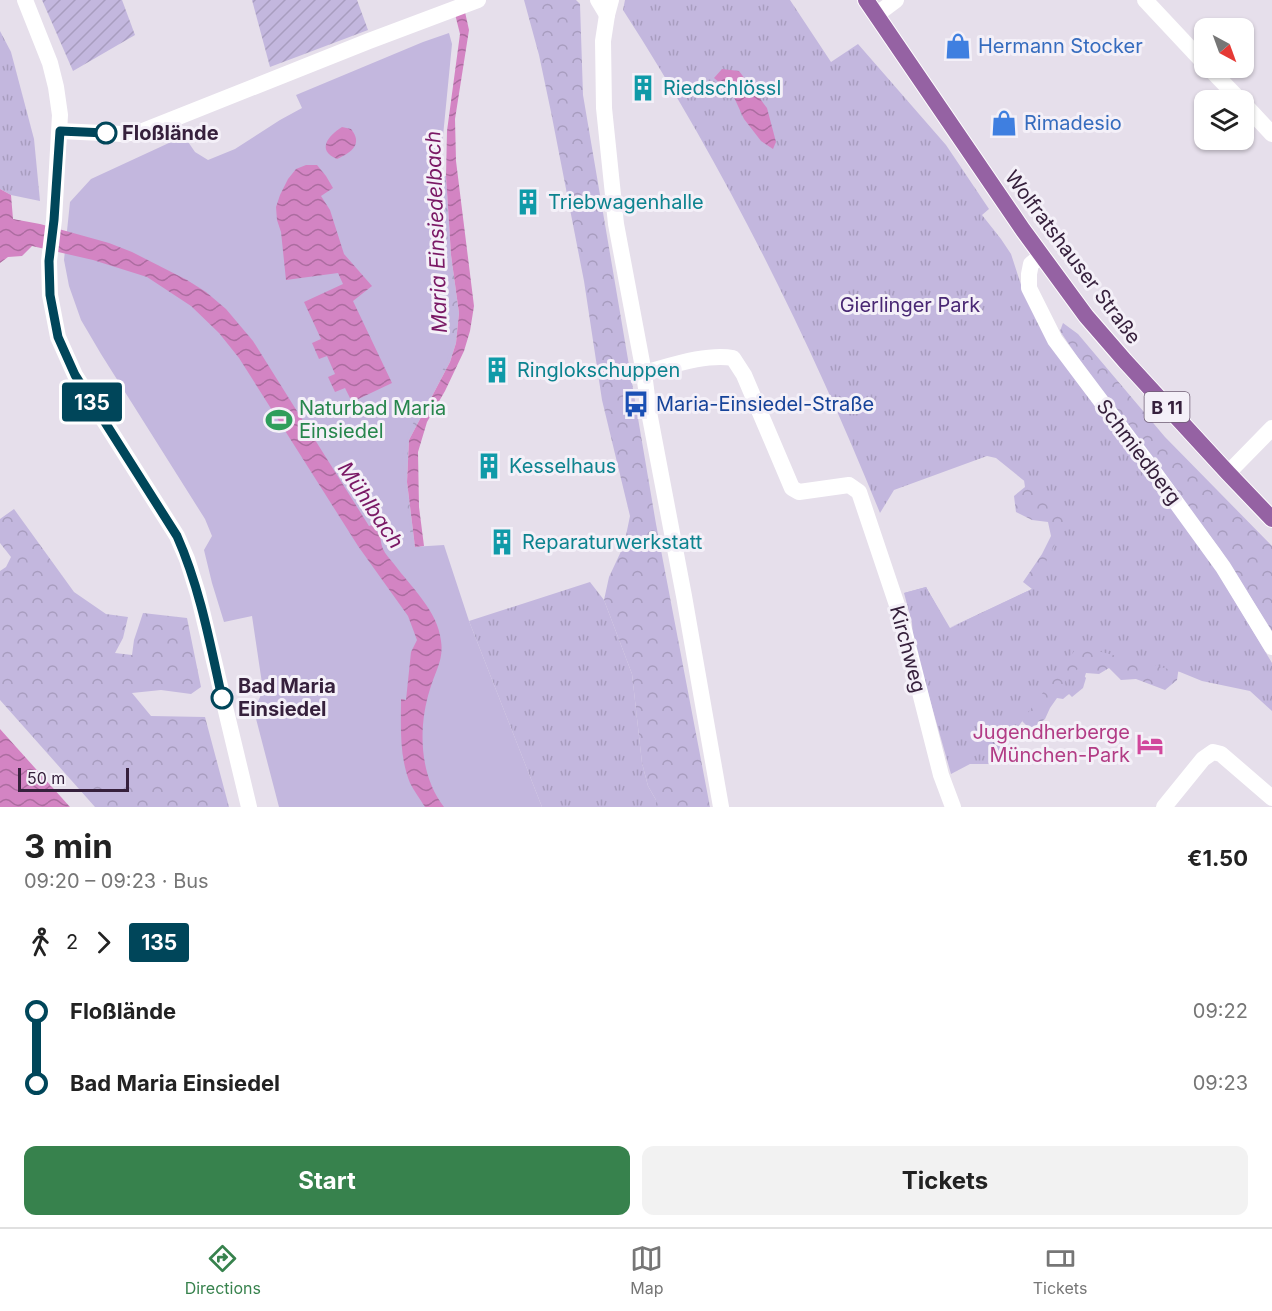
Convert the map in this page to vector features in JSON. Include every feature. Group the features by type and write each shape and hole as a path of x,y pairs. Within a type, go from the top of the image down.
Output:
{"main road":[{"name":"Wolfratshauser Straße","path":"866,0 1041,256 1086,316 1227,473 1272,519"}],"street":[{"path":"25,0 50,63 60,115 54,220 49,261 50,295 58,337 75,375 177,536 187,559 203,614 249,807"},
{"path":"60,131 123,134 143,131 478,0"},
{"path":"598,0 609,8 603,40 604,108 615,212 721,807"},
{"path":"876,15 896,0"},
{"path":"1145,0 1194,52"},
{"path":"1219,78 1230,90"},
{"path":"1254,115 1272,134"},
{"name":"Schmiedberg","path":"1041,256 1031,264 1029,288 1055,340 1223,567 1272,647"},
{"name":"Kirchweg","path":"644,373 710,357 733,358 744,375 792,488 799,492 849,485 859,492 900,614 941,775 953,807"},
{"path":"1227,473 1272,428"},
{"path":"1164,807 1203,759 1213,752 1221,754 1272,798"}],"green space":[{"path":"42,0 122,0 135,35 73,71"},
{"path":"252,0 357,0 368,30 270,67"},
{"path":"524,0 576,0 580,4 583,95 656,524 710,807 656,807 656,800 648,786 642,763 632,674 604,600 609,577 624,545 630,516 602,400 584,281 539,55"},
{"name":"Gierlinger Park","path":"625,0 790,0 831,62 858,44 946,145 989,209 982,215 1011,254 1024,294 1217,571 1272,663 1272,711 1250,691 1202,681 1180,672 1078,646 992,764 970,764 951,774 913,640 912,623 904,593 926,587 950,628 1032,589 1069,517 996,458 987,456 894,490 880,513 824,383 763,255 696,131 623,10"},
{"path":"0,31 11,52 34,139 40,201 11,195 0,189"},
{"name":"Naturbad Maria Einsiedel","path":"449,33 452,44 439,177 441,244 451,343 447,362 410,429 402,457 412,547 444,545 469,621 542,807 279,807 254,711 263,690 252,616 224,622 204,550 212,536 205,519 81,320 69,286 64,260 70,202 91,179 184,136 195,152 208,160 235,149 302,108 296,95"},
{"path":"446,176 451,255 459,313 456,343 450,362 409,440 407,482 415,547 412,547 346,469 443,292 446,280 441,269 439,177"},
{"path":"1063,323 1078,334 1165,437 1272,546 1272,631 1220,549 1097,386 1060,331"},
{"path":"1024,480 1087,514 1036,592 949,628 1032,589 1023,582 1051,536 1048,522 1032,520 1016,512 1014,496 1025,487"},
{"path":"14,509 74,592 106,614 128,617 123,638 115,653 132,655 134,640 143,613 187,618 201,687 191,694 161,690 132,693 151,716 205,717 229,807 95,807 0,700 0,571 6,567 11,557 0,543 0,519"},
{"path":"590,582 604,600 632,674 642,763 648,786 656,800 656,807 542,807 469,621"},
{"path":"926,587 949,628 904,593"},
{"path":"1069,631 1179,666 1177,680 1165,690 1136,679 1121,680 1109,668 1099,674 1086,673 1083,682 1063,699 1057,698 1045,719 1034,727 1028,727 1022,721"},
{"path":"1078,669 1086,678 1083,688 1072,697 1063,688 1066,677"}],"water":[{"path":"465,12 469,30 455,119 456,161 474,306 464,351 427,422 418,452 419,507 424,546 415,547 407,482 409,440 450,362 456,343 459,313 451,255 446,176 447,131 460,34 455,14"},
{"path":"722,69 739,71 767,108 776,142 773,149 761,141 744,119 732,93 714,78"},
{"path":"342,127 351,129 356,143 351,150 337,159 327,151 326,143"},
{"path":"306,165 317,165 333,188 321,196 330,210 344,254 372,286 353,301 392,383 352,402 345,388 335,392 328,377 335,374 327,356 319,359 312,343 321,339 304,302 343,284 338,273 286,280 276,207 288,179 296,169"},
{"path":"0,189 11,195 13,219 66,231 132,252 206,292 226,309 253,341 369,526 372,525 380,536 385,553 423,600 435,620 442,648 426,704 423,750 430,780 444,807 425,807 406,773 401,741 401,699 406,700 411,652 417,640 408,616 358,546 239,358 219,333 191,306 147,277 93,260 32,246 22,256 8,257 0,263"},
{"path":"0,729 70,807 0,807"}],"bus line":[{"name":"135","path":"106,133 60,131 49,261 50,295 58,337 75,375 177,536 198,594 222,698"}],"place":[{"name":"Hermann Stocker","path":"958,46"},
{"name":"Riedschlössl","path":"643,88"},
{"name":"Rimadesio","path":"1004,123"},
{"name":"Floßlände","path":"106,133"},
{"name":"Triebwagenhalle","path":"528,202"},
{"name":"Ringlokschuppen","path":"497,370"},
{"name":"Maria-Einsiedel-Straße","path":"636,404"},
{"name":"Naturbad Maria Einsiedel","path":"279,420"},
{"name":"Kesselhaus","path":"489,466"},
{"name":"Reparaturwerkstatt","path":"502,542"},
{"name":"Bad Maria Einsiedel","path":"222,698"},
{"name":"Jugendherberge München-Park","path":"1150,744"}],"water label":[{"name":"Maria Einsiedelbach","path":"436,232"},
{"name":"Mühlbach","path":"371,505"}]}
